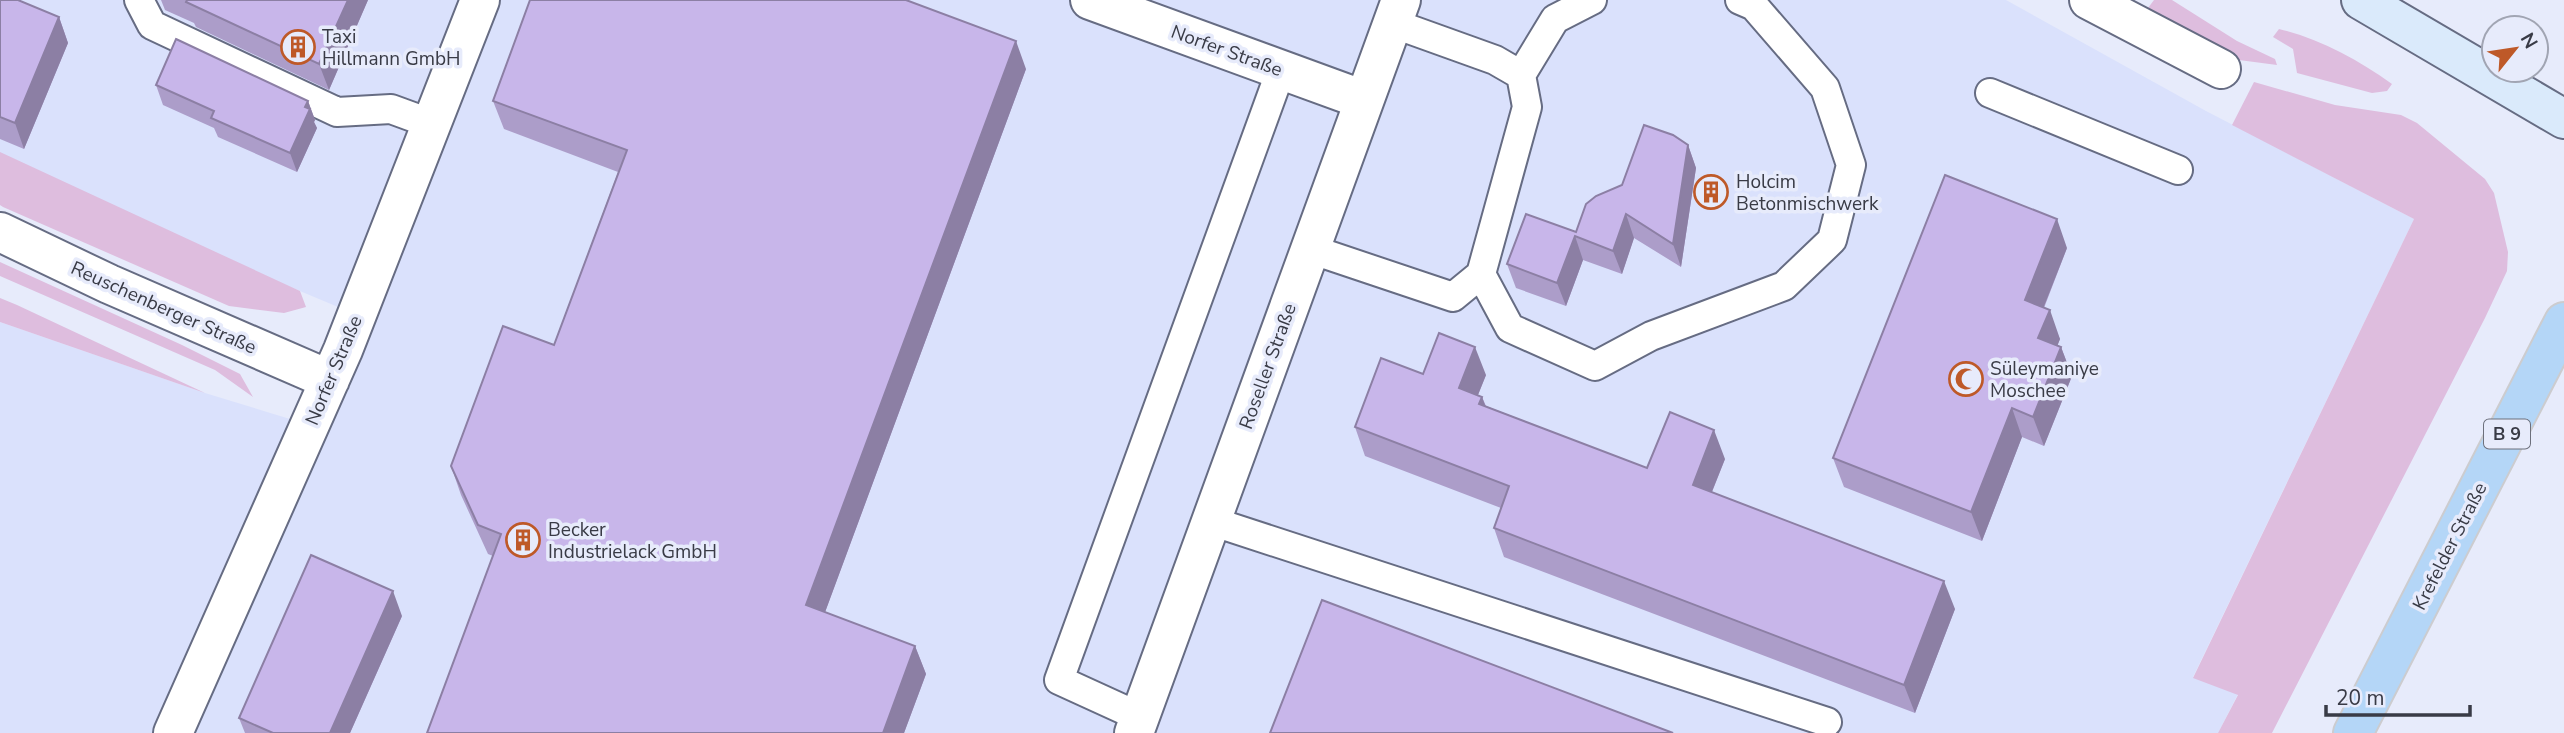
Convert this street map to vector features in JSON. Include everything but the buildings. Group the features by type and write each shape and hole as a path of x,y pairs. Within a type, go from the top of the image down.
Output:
{"main road":[{"path":"2361,0 2564,119"},
{"name":"Krefelder Straße","path":"2353,733 2564,322"}],"street":[{"name":"Norfer Straße","path":"173,733 330,380 480,0"},
{"name":"Norfer Straße","path":"1090,0 1364,100"},
{"path":"2089,0 2221,69"},
{"name":"Roseller Straße","path":"1137,725 1397,12"},
{"name":"Reuschenberger Straße","path":"0,232 109,284 330,380"}],"lane":[{"path":"139,0 152,25 337,112 391,108 432,124"},
{"path":"1310,249 1453,297 1481,274 1527,107 1521,75 1555,19 1592,0"},
{"path":"1481,274 1510,328 1595,366 1651,336 1784,286 1832,240 1851,165 1825,88 1754,6 1740,0"},
{"path":"1397,12 1521,75"},
{"path":"1137,725 1059,680 1281,70"},
{"path":"1990,93 2178,170"},
{"path":"1211,521 1827,722"}],"shaded area":[{"path":"0,0 2006,0 2206,111 2414,219 2193,677 2238,694 2218,733 0,733 0,322 205,393 303,423 350,312 81,199 0,158"},
{"path":"2154,0 2172,0 2237,41 2275,59 2277,65 2239,60 2148,8"},
{"path":"2279,29 2338,51 2392,84 2387,91 2372,93 2297,73 2293,49 2273,37"},
{"path":"2254,82 2335,105 2401,115 2417,123 2485,179 2494,193 2508,252 2507,271 2272,733 2218,733 2238,695 2193,678 2414,219 2232,125"},
{"path":"0,152 300,291 306,307 284,313 229,306 3,207 0,205"},
{"path":"0,262 240,374 253,397 215,370 0,276"},
{"path":"0,298 17,305 205,393 0,322"}],"place":[{"name":"Taxi Hillmann GmbH","path":"298,47"},
{"name":"Holcim Betonmischwerk","path":"1711,192"},
{"name":"Süleymaniye Moschee","path":"1966,379"},
{"name":"Becker Industrielack GmbH","path":"523,540"}]}
